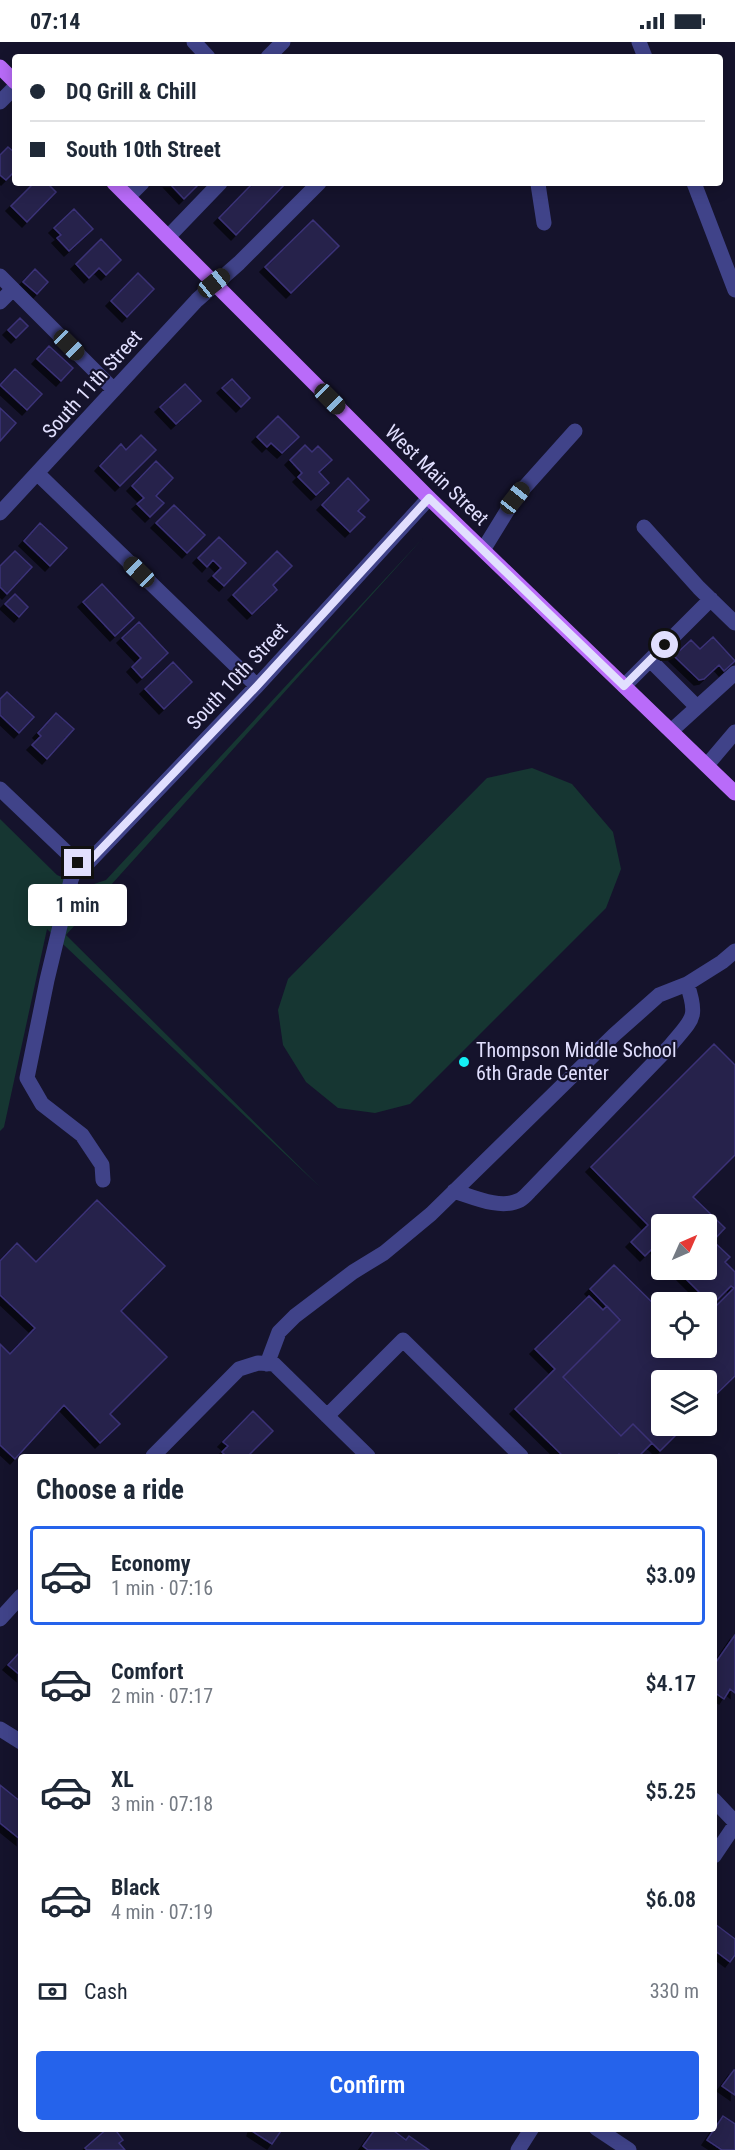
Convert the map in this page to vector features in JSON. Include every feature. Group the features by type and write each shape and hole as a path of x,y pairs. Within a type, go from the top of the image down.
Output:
{"main road":[{"path":"0,66 12,79"},
{"name":"West Main Street","path":"117,186 429,498 735,793"}],"street":[{"path":"194,42 205,54"},
{"path":"271,54 283,42"},
{"path":"0,102 12,90"},
{"path":"128,197 139,186"},
{"path":"168,237 217,186"},
{"name":"South 11th Street","path":"0,513 196,300 239,263 316,186"},
{"path":"538,186 544,223"},
{"path":"695,186 735,290"},
{"path":"0,276 114,390"},
{"path":"0,302 13,289"},
{"path":"483,550 515,498 575,431"},
{"path":"38,474 257,686"},
{"name":"South 10th Street","path":"75,860 83,868 257,686 429,498"},
{"path":"644,527 735,623"},
{"path":"624,686 711,599"},
{"path":"650,660 697,707"},
{"path":"671,731 735,673"},
{"path":"707,765 735,732"},
{"path":"0,789 75,860 27,1078 42,1104 82,1135 102,1165 103,1180"},
{"path":"262,1364 279,1332 295,1316 353,1272 384,1253 431,1214 614,1035 659,995 687,984 735,951"},
{"path":"454,1191 485,1201 507,1203 520,1200 670,1046 692,1018 694,1008 687,984"},
{"path":"327,1416 403,1340 519,1454"},
{"path":"155,1454 239,1369 262,1364 274,1364 366,1454"},
{"path":"0,1619 18,1599"},
{"path":"0,1729 18,1740"},
{"path":"717,1803 735,1824 717,1851"},
{"path":"518,2150 529,2132"},
{"path":"602,2132 629,2150"}],"green space":[{"path":"423,538 66,935 321,1188 47,929 4,1127 0,1131 0,819 57,875 85,887 106,880"},
{"path":"532,768 572,784 613,832 621,869 606,908 410,1104 375,1113 338,1108 306,1082 283,1045 278,1010 288,979 487,778"}],"building":[{"path":"8,147 12,150 12,174 6,180 0,175 0,155"},
{"path":"31,186 50,186 56,192 27,222 11,206"},
{"path":"172,186 197,186 184,199"},
{"path":"250,186 283,186 236,235 219,218"},
{"path":"74,209 93,229 69,251 57,238 61,235 54,228"},
{"path":"313,220 339,246 291,293 265,267"},
{"path":"101,239 121,260 106,275 99,268 89,278 76,264"},
{"path":"35,269 48,282 37,294 23,282"},
{"path":"138,273 154,289 127,317 111,301"},
{"path":"20,318 28,326 16,338 8,330"},
{"path":"49,346 73,368 61,381 37,359"},
{"path":"15,369 42,394 27,410 0,385"},
{"path":"232,379 250,398 241,407 222,388"},
{"path":"185,384 201,401 176,424 160,407"},
{"path":"0,408 16,423 0,441"},
{"path":"278,416 299,437 282,453 271,443 267,447 257,437"},
{"path":"141,435 156,450 120,486 100,466 121,444 126,450"},
{"path":"305,445 312,452 318,446 332,460 319,472 329,483 316,495 298,477 302,473 290,460"},
{"path":"156,461 173,478 156,496 164,503 150,517 137,504 144,498 132,486"},
{"path":"348,478 369,500 358,511 365,517 350,532 322,505"},
{"path":"174,505 205,535 187,553 156,523"},
{"path":"40,523 67,548 50,566 24,541"},
{"path":"219,537 246,563 224,586 213,576 221,568 213,560 207,567 198,558"},
{"path":"15,551 32,567 7,594 0,587 0,566"},
{"path":"277,551 292,566 273,585 277,590 252,614 233,595"},
{"path":"102,584 134,618 115,636 83,602"},
{"path":"15,594 28,607 19,617 5,604"},
{"path":"139,622 168,653 142,678 132,667 141,658 122,638"},
{"path":"713,637 735,661 724,671 719,665 704,679 699,680 674,656 691,640 700,649"},
{"path":"173,662 192,682 164,709 145,689"},
{"path":"7,692 34,717 19,733 0,715 0,699"},
{"path":"56,713 74,729 47,759 32,745 41,736 38,733"},
{"path":"714,1044 735,1065 735,1155 693,1197 711,1214 651,1214 651,1250 645,1256 631,1242 648,1225 591,1167"},
{"path":"97,1200 165,1266 121,1311 167,1357 110,1414 120,1424 100,1443 64,1405 15,1459 0,1445 0,1344 10,1354 35,1328 0,1295 0,1261 17,1243 36,1262"},
{"path":"717,1220 725,1228 717,1237"},
{"path":"717,1245 730,1257 725,1262 735,1272 735,1287 731,1286 717,1300 717,1292 699,1292 687,1280 717,1280"},
{"path":"614,1265 651,1301 651,1358 717,1358 717,1305 735,1287 735,1376 717,1393 717,1370 651,1370 651,1436 675,1436 660,1451 633,1424 621,1436 563,1377 620,1320 590,1289"},
{"path":"589,1296 603,1310 607,1306 620,1320 563,1377 621,1436 633,1424 652,1443 641,1454 561,1454 515,1409 555,1369 535,1349"},
{"path":"253,1411 273,1431 250,1454 224,1454 222,1452 228,1446 223,1442"},
{"path":"735,1635 735,1693 730,1689 724,1699 717,1694 717,1661"},
{"path":"18,1654 18,1673 8,1665"},
{"path":"0,1785 18,1800 18,1838 0,1823"},
{"path":"717,1926 735,1939 735,1955 730,1962 717,1952"},
{"path":"735,2070 735,2095 722,2086"},
{"path":"723,2116 735,2124 735,2150 722,2150 707,2140 712,2132 717,2132 717,2125"},
{"path":"103,2132 117,2132 123,2140 119,2143 125,2150 87,2150 85,2148"},
{"path":"254,2132 280,2132 272,2144"},
{"path":"373,2132 395,2132 406,2140 409,2136 429,2150 368,2150 363,2146"}],"place":[{"name":"Thompson Middle School 6th Grade Center","path":"464,1062"}],"route":[{"path":"78,863 83,868 257,686 429,498 624,686 665,645"}]}
